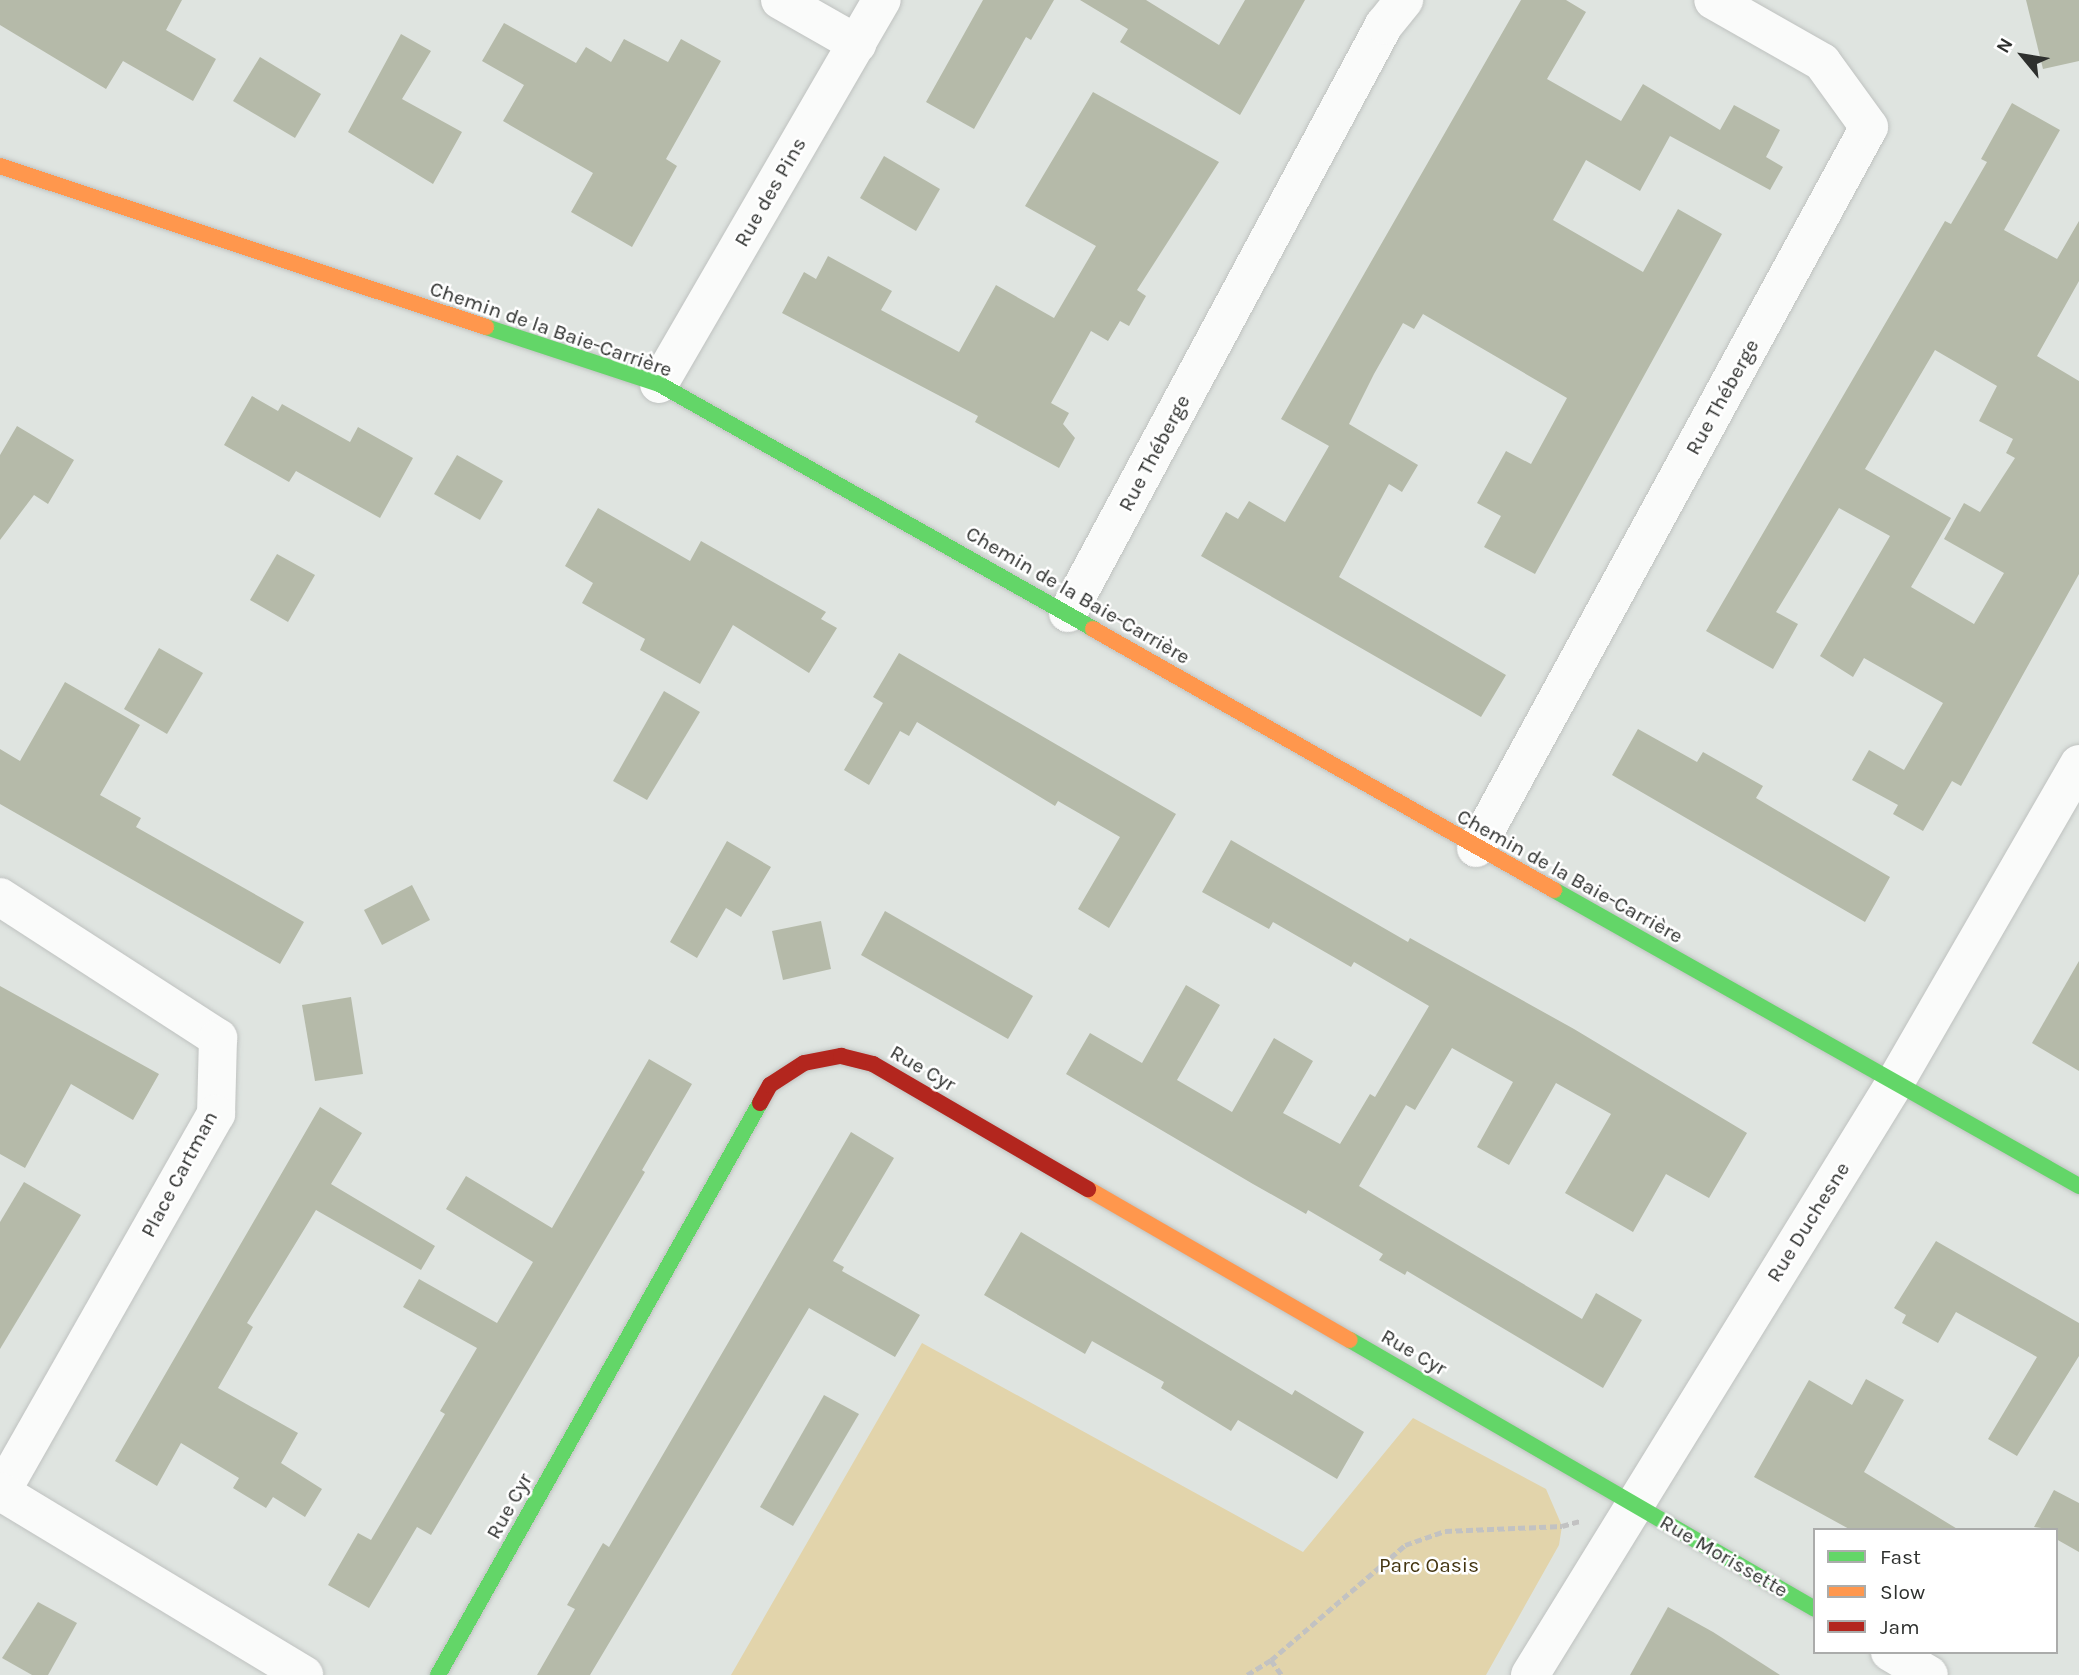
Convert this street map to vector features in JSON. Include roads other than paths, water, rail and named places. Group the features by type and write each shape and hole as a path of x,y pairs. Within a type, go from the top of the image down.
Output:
{"street":[{"path":"780,0 857,44"},
{"name":"Rue des Pins","path":"659,384 881,0"},
{"name":"Rue Théberge","path":"1068,613 1384,25 1404,0"},
{"name":"Rue Théberge","path":"1476,848 1869,127 1822,62 1713,0"},
{"name":"Chemin de la Baie-Carrière","path":"0,166 659,384 1068,613 1476,848 1896,1081 2079,1186"},
{"name":"Rue Duchesne","path":"1530,1675 1896,1081 2079,764"},
{"name":"Place Cartman","path":"0,897 218,1038 216,1114 1,1493 304,1675"},
{"name":"Rue Cyr","path":"438,1675 770,1085 804,1063 841,1056 885,1070 1633,1504"},
{"name":"Rue Morissette","path":"1633,1504 1813,1608"},
{"path":"1893,1654 1929,1675"}],"park label":[{"name":"Parc Oasis","path":"1429,1565"}]}
